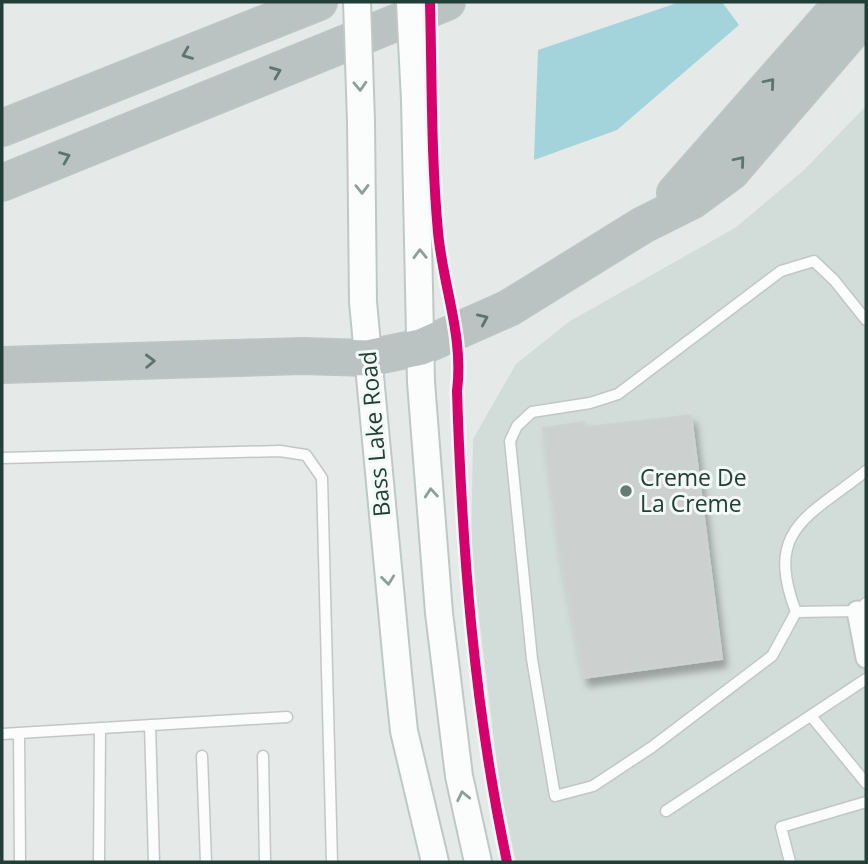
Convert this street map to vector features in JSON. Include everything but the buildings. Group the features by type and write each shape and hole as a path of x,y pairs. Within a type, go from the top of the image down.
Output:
{"highway":[{"path":"2,128 319,2"},
{"path":"2,183 447,2"},
{"path":"643,225 721,144 785,65 843,2"},
{"path":"2,365 302,356 368,358 421,347 509,308 643,225 693,200 731,172 866,15"}],"main road":[{"name":"Bass Lake Road","path":"357,2 363,302 368,358 404,731 435,862"},
{"path":"410,2 421,347 443,653 459,776 478,862"}],"street":[{"path":"862,607 866,658"}],"lane":[{"path":"866,320 834,279 814,261 781,271 618,394 590,403 532,412 517,426 510,441 532,659 555,796 593,786 652,747 772,656 796,612 786,586 785,563 785,552 793,529 866,471"},
{"path":"2,458 279,451 306,454 322,478 332,862"},
{"path":"796,612 862,607"},
{"path":"666,811 866,679"},
{"path":"811,716 866,783"},
{"path":"2,734 287,717"},
{"path":"150,725 154,862"},
{"path":"99,862 100,728"},
{"path":"19,733 20,862"},
{"path":"202,756 206,862"},
{"path":"263,756 265,862"},
{"path":"790,862 781,827 866,802"}],"shaded area":[{"path":"866,106 866,862 516,862 500,788 471,552 473,439 516,364 570,321 735,228 803,171"}],"water":[{"path":"680,2 722,2 739,25 617,130 534,160 538,50"}],"cycle path":[{"path":"430,2 436,203 438,232 458,351 459,450 471,628 486,745 507,862"}],"place":[{"name":"Creme De La Creme","path":"626,491"}]}
